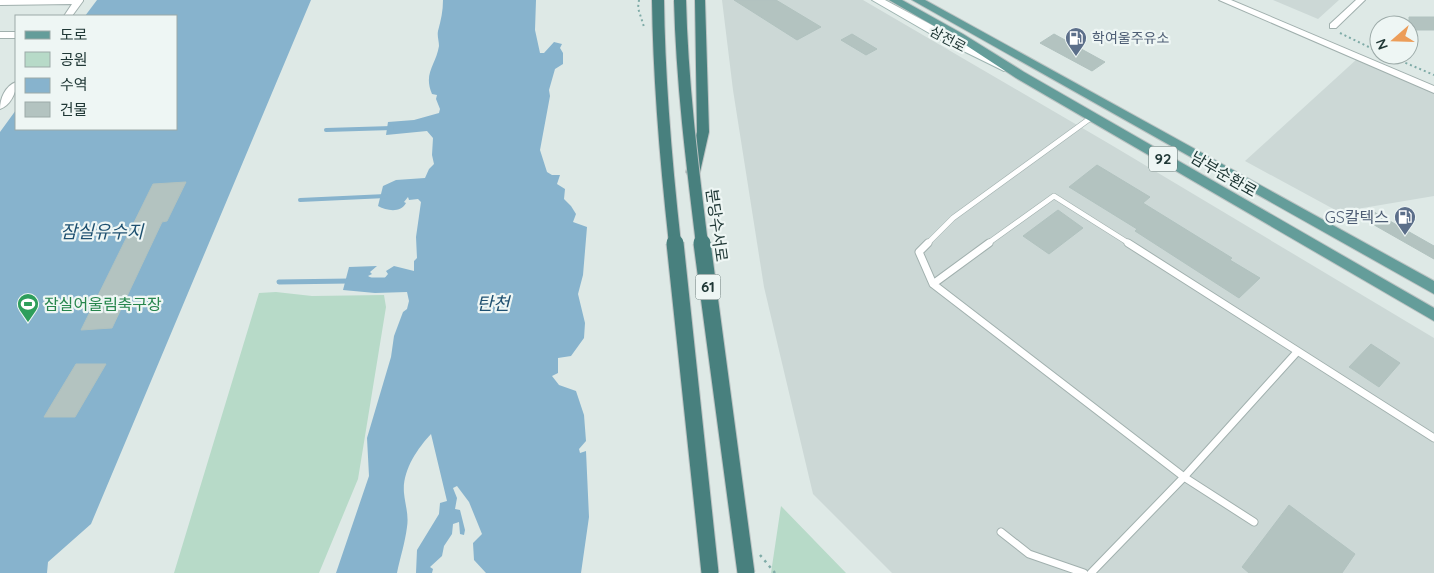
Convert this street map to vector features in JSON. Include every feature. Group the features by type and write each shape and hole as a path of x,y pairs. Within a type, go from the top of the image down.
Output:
{"highway":[{"name":"61","path":"658,0 659,65 666,161 710,573"},
{"name":"분당수서로","path":"680,0 681,49 693,173 746,573"},
{"path":"693,173 703,132 700,0"}],"main road":[{"name":"삼전로","path":"877,0 947,39 1020,75"},
{"name":"남부순환로","path":"894,0 959,36 1020,75 1434,315"},
{"name":"남부순환로","path":"917,0 1434,288"}],"street":[{"path":"0,2 79,0"},
{"path":"69,15 79,0"},
{"path":"1223,0 1434,90"},
{"path":"1333,26 1362,0"},
{"path":"0,35 15,35"},
{"path":"0,106 15,86"}],"lane":[{"path":"1092,117 953,218 919,252 933,284 1184,477 1254,522"},
{"path":"933,284 1054,196 1434,438"},
{"path":"1091,573 1184,477 1298,352"},
{"path":"1001,532 1029,554 1084,573"}],"path":[{"path":"1345,37 1369,48"},
{"path":"1410,65 1434,75"}],"shaded area":[{"path":"722,0 863,0 1113,146 1434,338 1434,573 892,573 813,494 764,287 733,90"},
{"path":"1273,0 1339,0 1318,19"},
{"path":"1357,59 1434,90 1434,196 1339,212 1245,161"}],"green space":[{"path":"276,292 312,296 384,295 386,307 358,479 319,573 174,573 259,293"},
{"path":"781,506 846,573 771,573"}],"water":[{"name":"잠실유수지","path":"97,0 311,0 91,524 48,562 47,573 0,573 0,132 15,111 15,130 178,130 178,15 86,15"},
{"name":"탄천","path":"443,0 536,0 535,30 540,53 544,53 554,42 562,44 560,48 563,53 563,64 555,69 549,90 550,96 540,150 547,172 552,175 560,175 557,184 565,189 564,199 576,214 573,222 587,227 583,275 578,294 585,323 584,338 571,356 558,358 558,373 552,376 559,385 576,391 584,415 586,441 579,449 580,453 586,451 589,517 581,573 486,573 474,560 473,543 482,534 469,502 457,486 453,488 457,498 455,509 460,510 465,530 464,535 460,534 459,522 453,524 452,534 444,546 442,556 430,567 433,569 432,573 416,573 417,550 439,514 440,503 447,501 431,434 416,453 405,477 404,493 407,523 397,573 336,573 369,476 367,438 391,357 394,336 409,301 407,292 375,293 343,290 349,267 377,266 370,272 372,274 368,276 377,281 383,280 388,274 386,271 394,266 414,271 414,261 417,258 416,237 421,202 418,199 409,200 408,197 404,202 406,203 404,206 397,210 389,210 378,206 383,186 396,180 425,178 429,169 434,164 432,155 433,138 427,131 386,135 388,122 414,120 439,113 437,95 432,94 429,75 439,46 438,33"}],"building":[{"path":"734,0 776,0 821,27 797,40"},
{"path":"1419,17 1434,17 1434,30 1419,30"},
{"path":"852,34 877,49 866,55 841,40"},
{"path":"1054,34 1105,62 1092,71 1040,43"},
{"path":"1097,165 1150,197 1143,203 1232,258 1230,260 1260,278 1239,298 1135,231 1137,229 1069,187"},
{"path":"186,182 167,221 162,222 112,328 81,330 153,184"},
{"path":"1058,210 1083,228 1049,254 1023,236"},
{"name":"GS칼텍스","path":"1374,212 1434,246 1434,259 1369,222"},
{"path":"1371,344 1400,363 1379,387 1349,367"},
{"path":"76,364 106,364 75,417 44,417"},
{"path":"1289,505 1355,554 1342,573 1249,573 1242,567"}],"waterway":[{"path":"326,130 392,128"},
{"path":"300,200 386,196"},
{"path":"370,280 387,280"},
{"path":"279,282 350,281"}],"place":[{"name":"학여울주유소","path":"1076,57"},
{"name":"GS칼텍스","path":"1405,236"},
{"name":"잠실어울림축구장","path":"28,323"}]}
